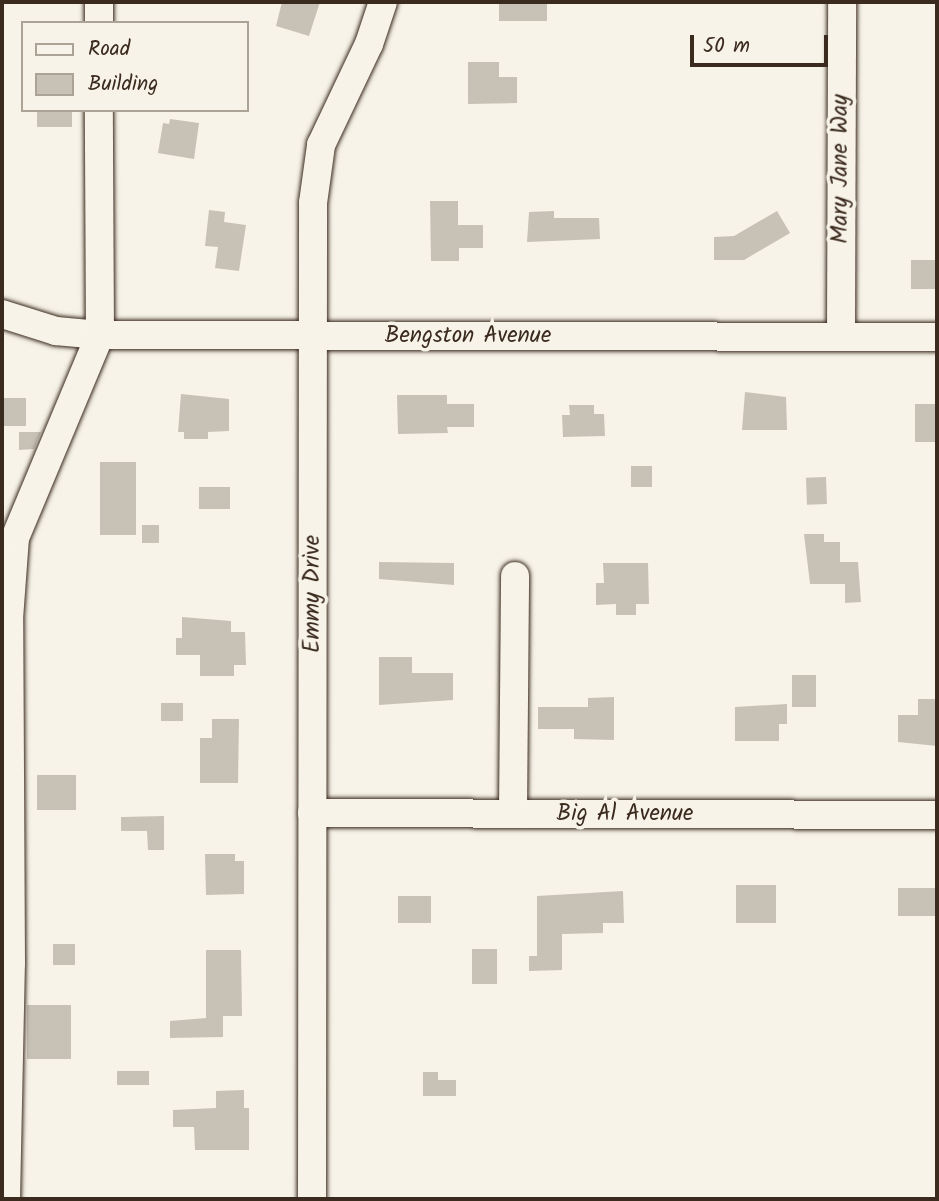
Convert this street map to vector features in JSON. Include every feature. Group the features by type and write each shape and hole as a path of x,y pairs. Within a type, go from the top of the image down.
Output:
{"street":[{"path":"99,2 99,21"},
{"name":"Emmy Drive","path":"312,1199 313,203 321,145 369,44 383,2"},
{"name":"Mary Jane Way","path":"841,336 842,2"},
{"path":"6,1199 11,963 9,619 15,538 100,335 99,112"},
{"name":"Bengston Avenue","path":"2,314 56,331 100,335 937,337"},
{"path":"513,814 514,576"},
{"name":"Big Al Avenue","path":"312,813 937,815"}],"building":[{"path":"282,2 320,2 309,36 276,26"},
{"path":"499,2 547,2 547,21 499,21"},
{"path":"468,62 499,62 499,77 517,77 517,103 468,104"},
{"path":"37,112 72,112 72,127 37,127"},
{"path":"170,119 199,123 194,159 158,153 163,123 169,124"},
{"path":"430,201 458,201 458,225 483,225 483,248 459,248 459,261 431,261"},
{"path":"209,210 225,212 224,222 246,225 239,271 215,268 218,247 205,246"},
{"path":"554,211 554,218 599,218 600,239 527,242 529,212"},
{"path":"777,211 790,233 744,260 714,260 714,237 734,236"},
{"path":"911,260 937,260 937,289 911,289"},
{"path":"745,392 786,397 787,430 742,430"},
{"path":"181,394 229,399 229,431 208,432 208,439 184,439 184,432 178,432"},
{"path":"397,395 447,395 447,404 474,404 474,427 447,427 448,433 398,434"},
{"path":"2,398 26,398 26,426 2,426"},
{"path":"915,404 937,404 937,442 915,442"},
{"path":"569,405 594,405 594,414 604,414 605,436 563,437 562,415 570,415"},
{"path":"19,432 41,432 34,449 19,450"},
{"path":"100,462 136,462 136,535 100,535"},
{"path":"631,466 652,466 652,487 631,487"},
{"path":"826,477 827,504 807,505 806,478"},
{"path":"199,487 230,487 230,509 199,509"},
{"path":"142,525 159,525 159,543 142,543"},
{"path":"804,534 824,534 824,542 840,542 840,562 858,562 861,602 845,603 845,584 810,584"},
{"path":"379,562 454,563 454,585 379,579"},
{"path":"603,563 648,563 649,604 636,604 636,615 616,615 616,604 596,605 596,583 604,583"},
{"path":"182,617 231,621 231,632 245,632 246,665 234,665 234,676 200,676 200,655 176,655 176,638 182,638"},
{"path":"379,657 412,657 412,673 453,673 453,700 379,705"},
{"path":"792,675 816,675 816,707 792,707"},
{"path":"614,697 614,740 574,739 574,729 538,729 538,707 588,707 588,698"},
{"path":"918,699 937,699 937,746 898,742 898,715 918,715"},
{"path":"161,703 183,703 183,721 161,721"},
{"path":"787,704 787,724 779,724 779,741 735,741 735,707"},
{"path":"212,719 239,719 238,783 200,783 200,738 212,738"},
{"path":"37,775 76,775 76,810 37,810"},
{"path":"164,816 164,850 148,850 147,831 121,831 121,817"},
{"path":"205,854 235,854 235,861 244,861 244,894 206,895"},
{"path":"736,885 776,885 776,923 736,923"},
{"path":"898,888 937,888 937,916 898,916"},
{"path":"623,891 624,923 603,923 603,933 562,934 562,970 529,971 529,956 537,956 537,896"},
{"path":"398,896 431,896 431,923 398,923"},
{"path":"53,944 75,944 75,965 53,965"},
{"path":"472,949 497,949 497,984 472,984"},
{"path":"206,950 241,950 242,1016 223,1016 223,1037 170,1038 170,1021 206,1018"},
{"path":"27,1005 71,1005 71,1059 27,1059"},
{"path":"117,1071 149,1071 149,1085 117,1085"},
{"path":"423,1072 438,1072 438,1080 456,1080 456,1096 423,1096"},
{"path":"244,1090 244,1108 249,1108 249,1150 195,1150 194,1127 173,1127 173,1110 216,1108 216,1091"}]}
